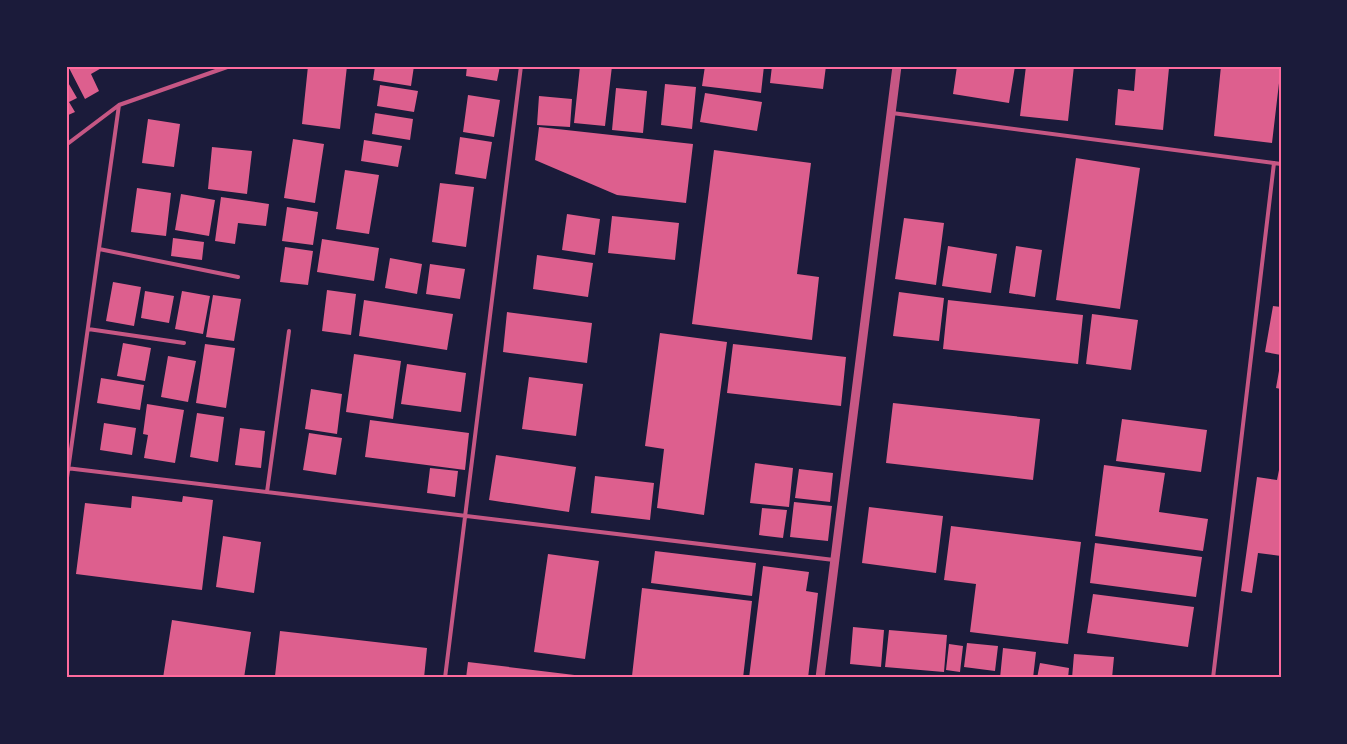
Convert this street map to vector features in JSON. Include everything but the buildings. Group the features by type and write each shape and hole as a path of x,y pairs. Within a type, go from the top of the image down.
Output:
{"street":[{"path":"820,678 897,66"}],"lane":[{"path":"66,145 119,105 230,66"},
{"path":"445,678 521,66"},
{"path":"66,485 119,105"},
{"path":"892,112 1281,164"},
{"path":"1212,678 1274,163"},
{"path":"99,249 238,277"},
{"path":"88,330 184,343"},
{"path":"267,492 290,331"},
{"path":"67,469 835,560"}]}
